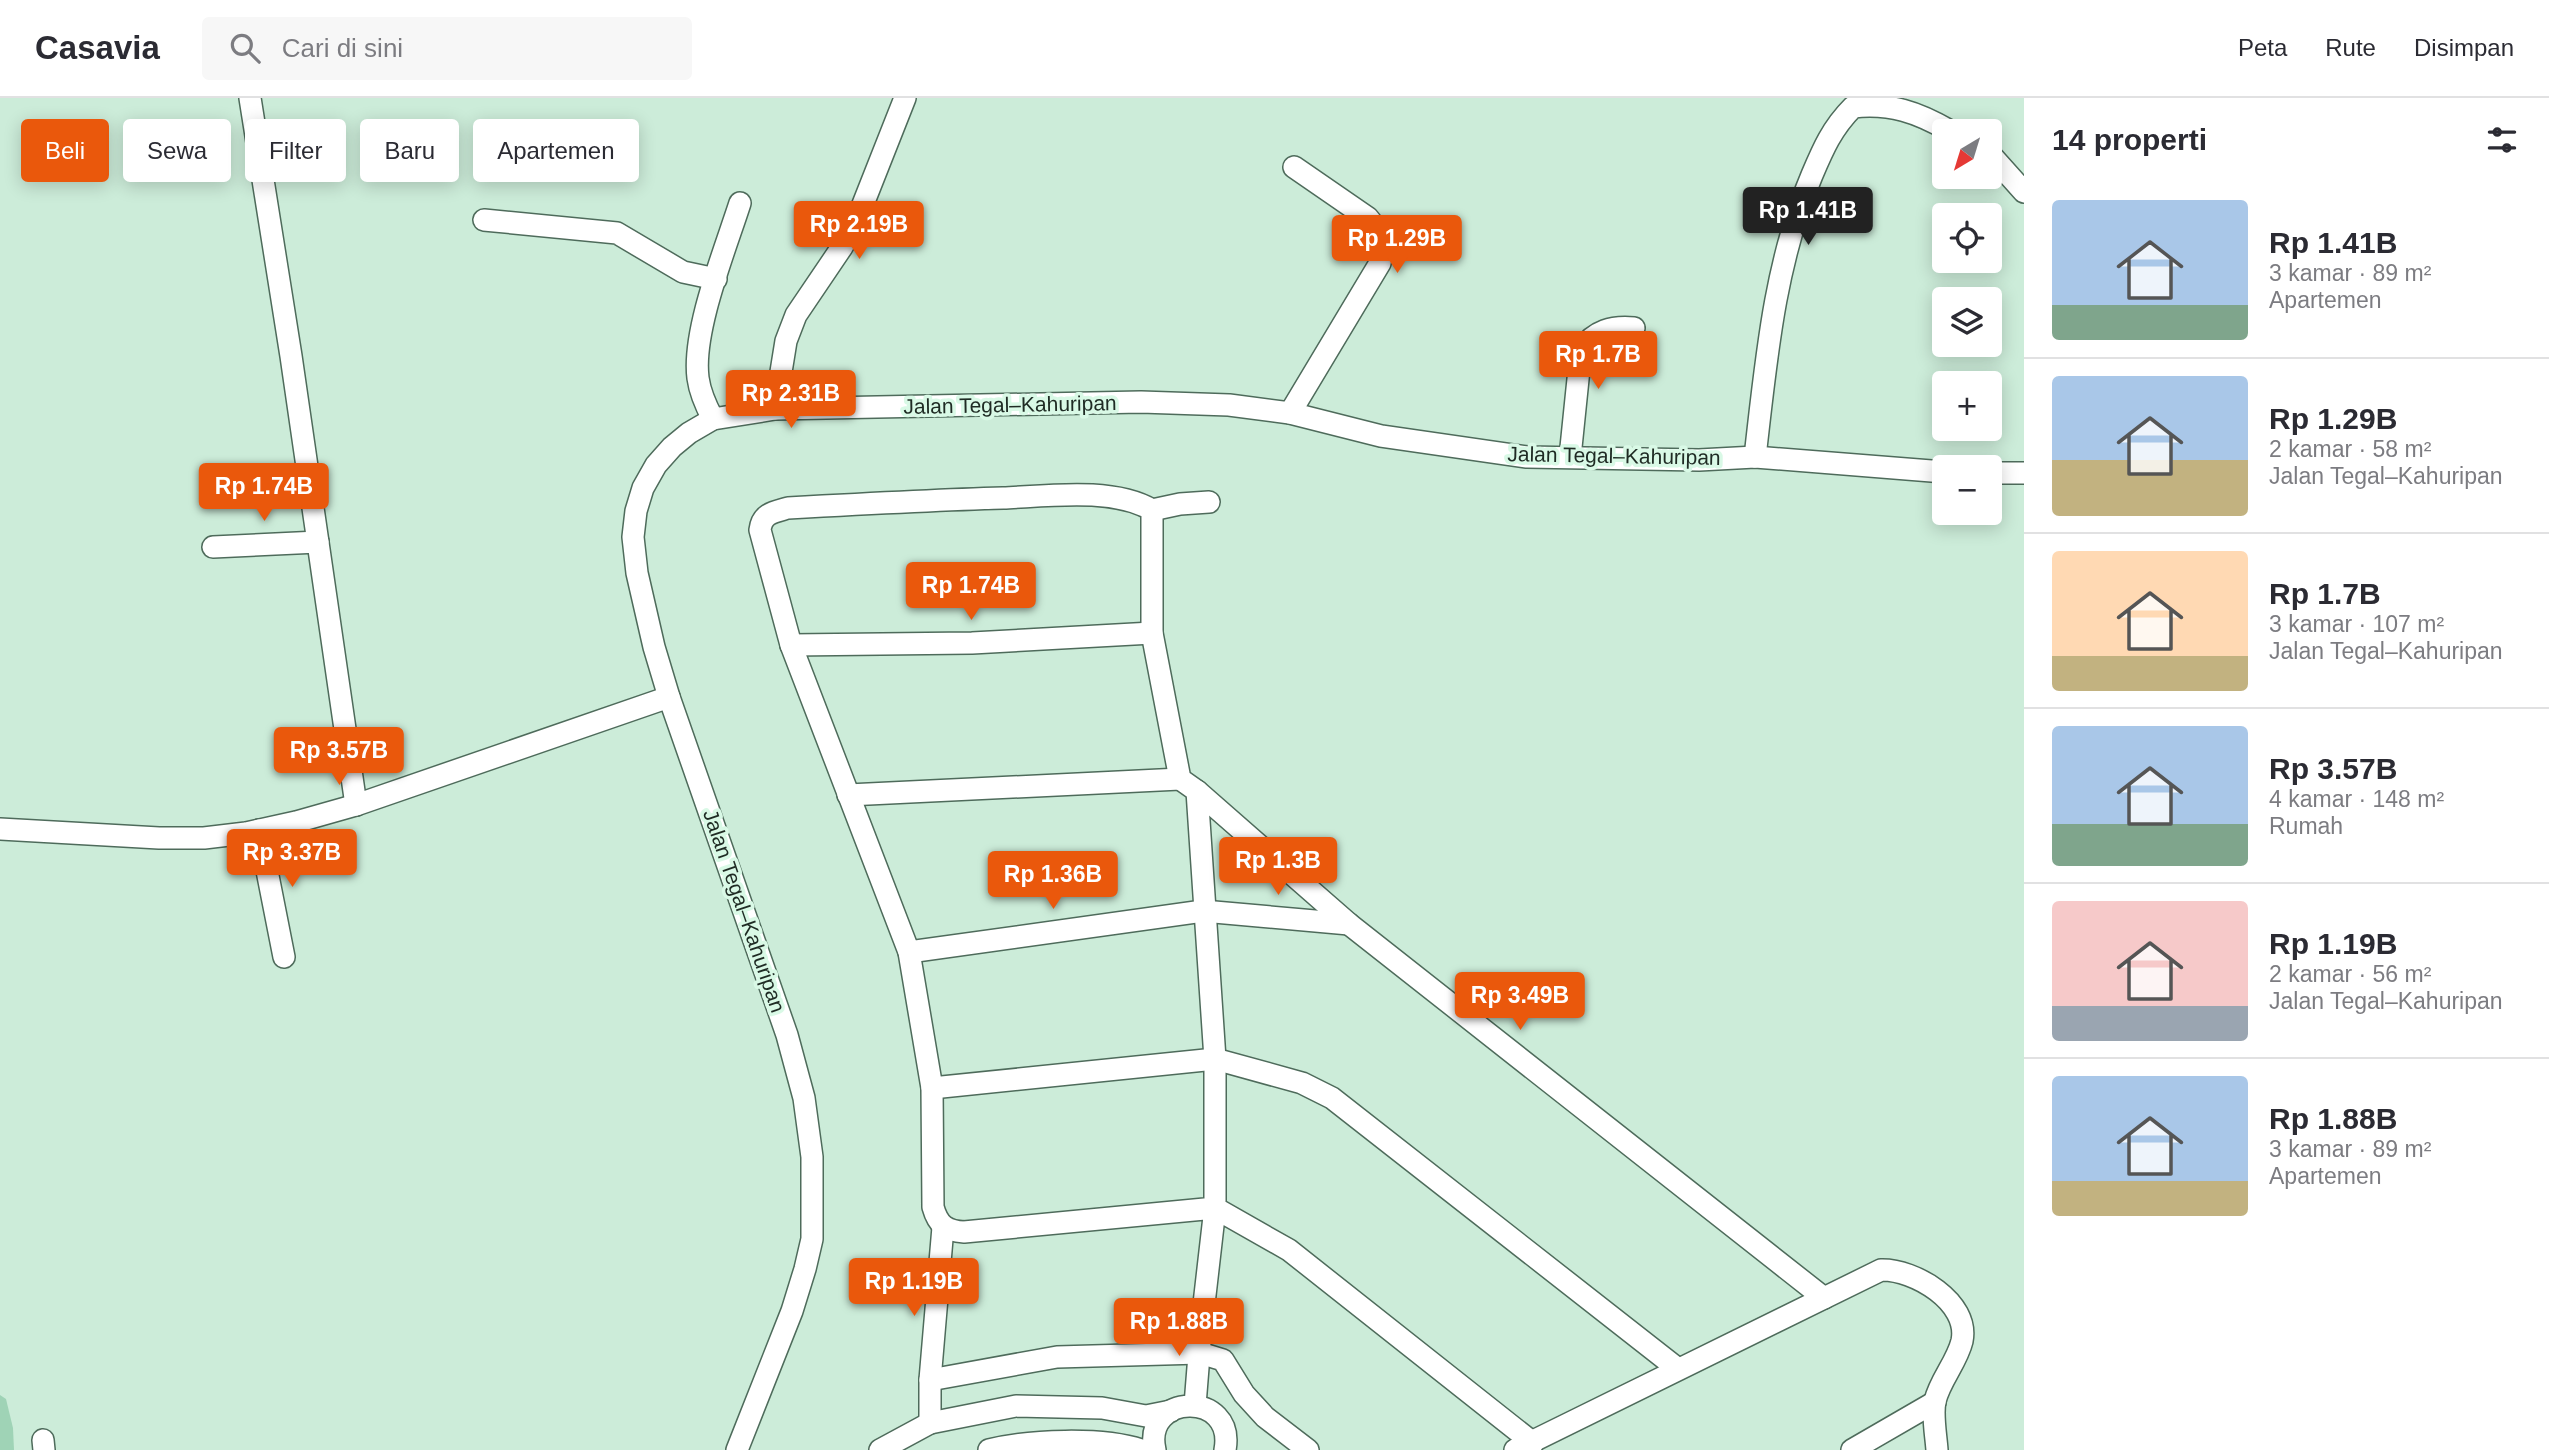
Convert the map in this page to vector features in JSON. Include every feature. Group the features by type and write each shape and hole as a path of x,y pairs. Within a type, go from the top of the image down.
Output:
{"street":[{"path":"250,98 356,804"},
{"path":"775,410 786,341 796,315 856,222 905,98"},
{"path":"1755,457 1769,340 1785,250 1801,201 1828,136 1853,107 1878,104 1912,113 1932,122"},
{"path":"1290,413 1380,263 1383,251 1378,229 1368,218 1294,167"},
{"path":"2002,167 2024,192"},
{"path":"713,419 703,400 697,358 702,329 740,203"},
{"path":"485,220 617,233 683,272 716,279"},
{"path":"1570,457 1581,350 1587,340 1614,326 1634,328"},
{"name":"Jalan Tegal–Kahuripan","path":"737,1450 792,1311 805,1269 812,1239 812,1157 804,1098 787,1035 669,697 637,573 633,537 636,511 643,488 656,465 689,433 713,419 775,410 1141,402 1229,405 1290,413 1381,436 1527,457 1699,460 1755,457 1932,471"},
{"path":"2002,472 2024,473"},
{"path":"1209,502 1180,503 1152,510 1130,500 1074,495 788,508 764,517 760,530 791,645 909,952 932,1088 933,1207 936,1218 943,1227 964,1232 1215,1208 1289,1250 1524,1446 1881,1270 1893,1270 1920,1281 1946,1298 1959,1315 1962,1326 1962,1341 1935,1402 1937,1450"},
{"path":"1152,510 1152,633 1188,785 1203,911 1215,1059 1215,1208 1200,1330 1195,1405"},
{"path":"213,547 318,541"},
{"path":"791,645 972,643 1152,633"},
{"path":"0,829 204,838 259,830 356,804 669,697"},
{"path":"848,796 1188,785 1349,924 1824,1298"},
{"path":"259,830 284,957"},
{"path":"909,952 1203,911 1349,924"},
{"path":"932,1088 1215,1059 1302,1083 1332,1098 1678,1369"},
{"path":"930,1423 930,1380 943,1227"},
{"path":"930,1380 1057,1357 1200,1353 1223,1360 1244,1394 1265,1417 1308,1450"},
{"path":"1852,1450 1935,1402"},
{"path":"880,1450 930,1423 1016,1406 1102,1408 1146,1416 1195,1405 1207,1409 1217,1417 1231,1447"},
{"path":"1156,1450 1155,1433 1160,1420 1171,1410"},
{"path":"989,1450 1009,1445 1094,1442 1141,1450"}],"green space":[{"path":"0,1395 6,1399 13,1428 14,1450 0,1450"}]}
